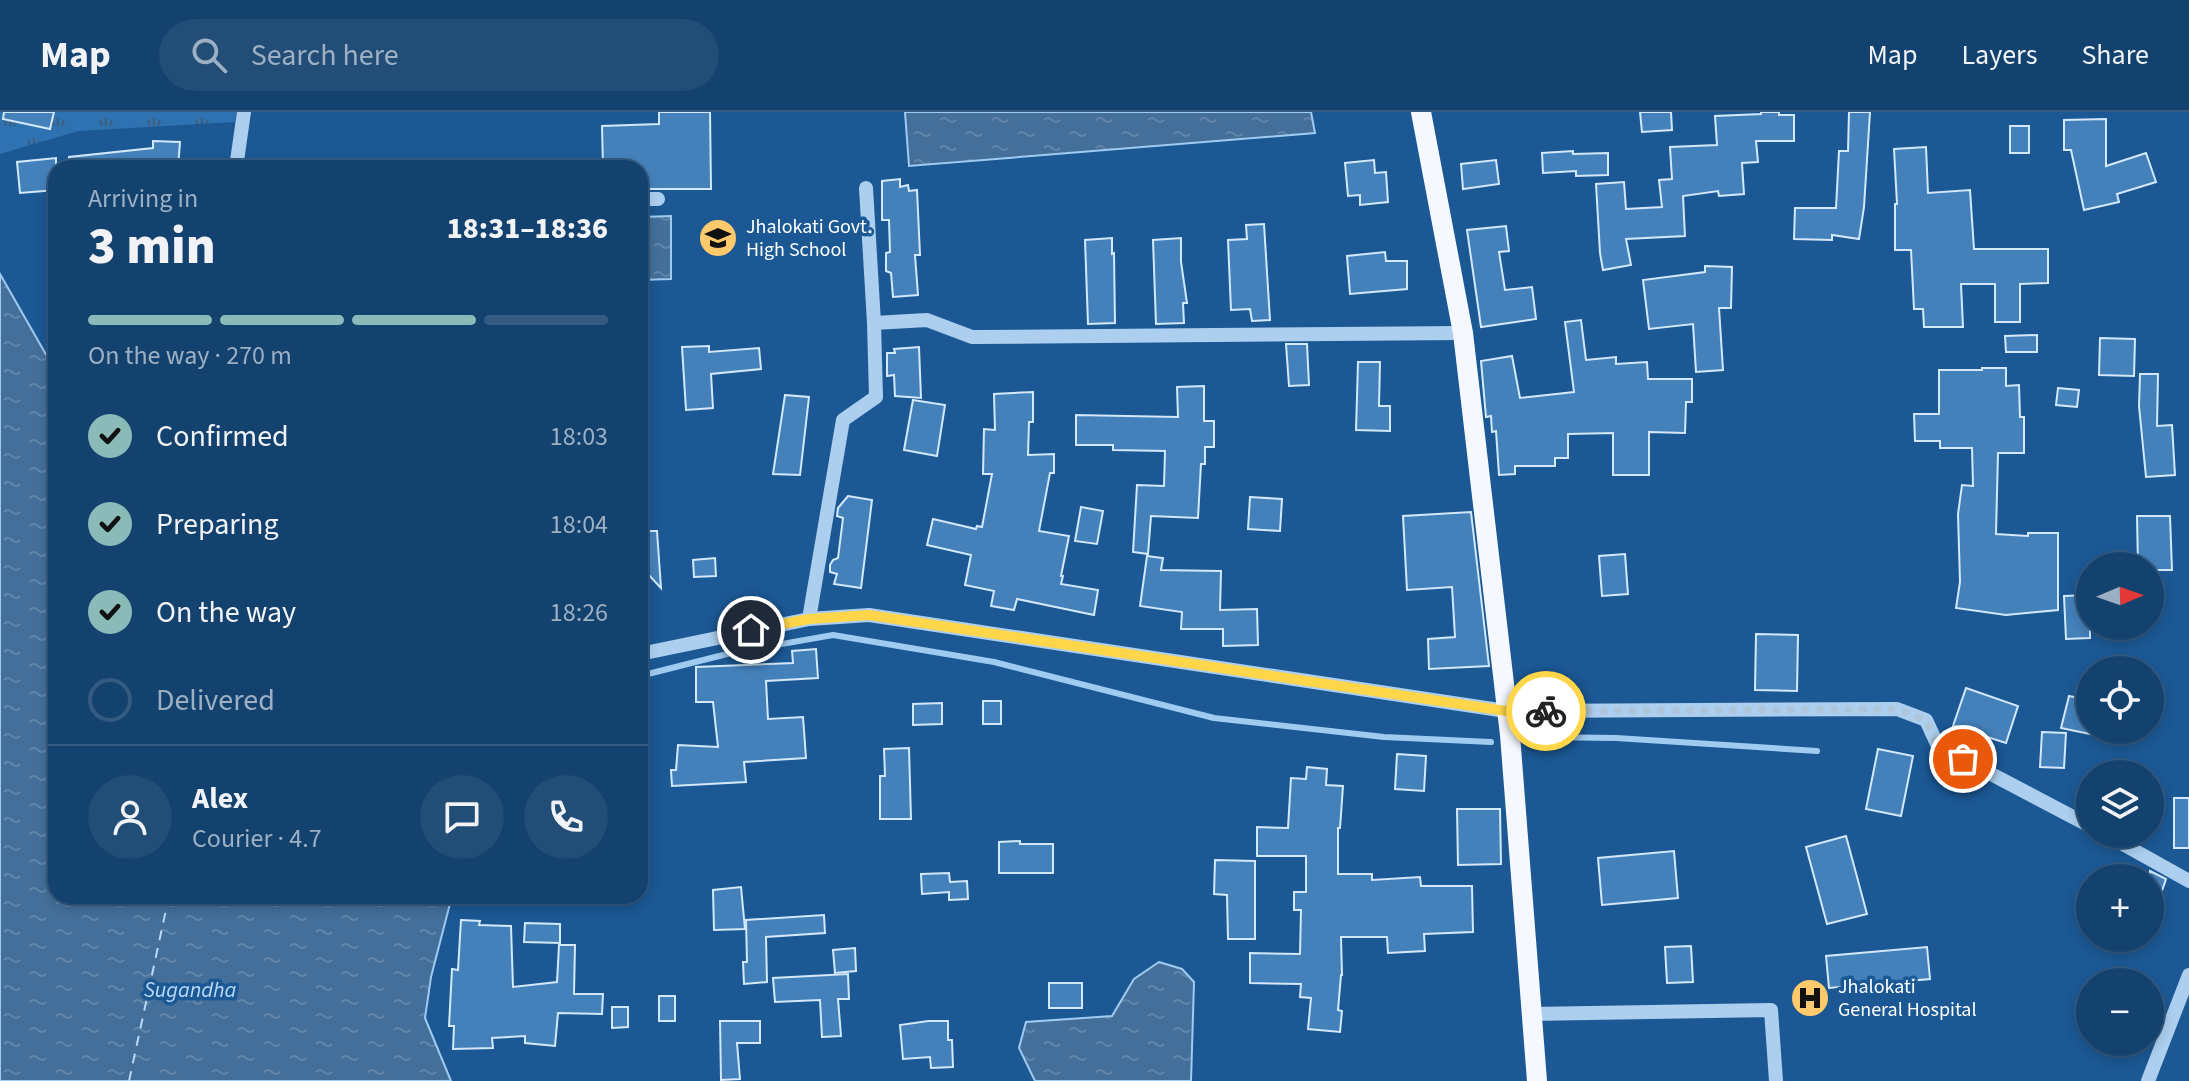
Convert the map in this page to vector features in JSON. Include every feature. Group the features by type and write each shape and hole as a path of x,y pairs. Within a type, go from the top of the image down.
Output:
{"main road":[{"path":"1421,112 1463,333 1510,735 1537,1081"}],"street":[{"path":"237,160 244,112"},
{"path":"809,619 843,420 876,397 866,188"},
{"path":"648,199 658,199"},
{"path":"874,323 927,320 972,337 1463,333"},
{"path":"648,652 809,619 869,615 1506,711 1897,709 1926,720 1938,746 2076,819"},
{"path":"2130,848 2189,881"},
{"path":"2148,1081 2189,975"},
{"path":"1531,1014 1771,1010 1776,1081"}],"green space":[{"path":"0,112 236,112 235,122 78,131 0,154"}],"water":[{"path":"905,112 1311,112 1315,133 909,166"},
{"path":"671,216 671,279 648,280 648,217"},
{"name":"Sugandha","path":"0,274 48,358 48,904 450,904 431,977 425,1018 451,1081 0,1081"},
{"path":"1159,962 1182,969 1194,982 1191,1081 1035,1081 1019,1048 1026,1022 1112,1016 1134,979"}],"building":[{"path":"4,112 54,112 50,129 3,119"},
{"path":"659,112 710,112 711,189 648,189 648,160 603,160 602,126 659,124"},
{"path":"1640,112 1671,112 1672,130 1642,132"},
{"path":"1761,112 1794,115 1794,141 1756,141 1758,162 1742,163 1744,194 1719,196 1718,191 1683,196 1685,236 1626,239 1631,265 1603,270 1596,184 1624,182 1626,209 1662,207 1659,180 1672,179 1670,147 1717,145 1715,116"},
{"path":"1849,112 1870,112 1859,239 1832,235 1832,240 1794,239 1795,208 1836,208 1839,151 1848,151"},
{"path":"2106,119 2106,166 2146,153 2156,182 2117,194 2119,202 2084,210 2071,150 2064,150 2064,120"},
{"path":"2010,126 2029,126 2029,153 2010,153"},
{"path":"153,141 180,142 179,160 69,160 69,157 153,148"},
{"path":"1926,147 1928,193 1970,190 1974,249 2048,249 2048,283 2020,284 2020,322 1995,322 1995,284 1961,284 1963,327 1924,327 1923,309 1914,309 1911,250 1895,250 1897,204 1894,149"},
{"path":"1573,151 1573,154 1608,153 1608,175 1576,176 1576,171 1543,173 1542,153"},
{"path":"56,158 48,160 48,191 20,193 17,162"},
{"path":"1374,160 1375,173 1386,172 1388,202 1360,205 1360,195 1348,196 1345,163"},
{"path":"1496,160 1499,184 1463,189 1461,164"},
{"path":"900,179 900,187 908,185 909,191 917,190 920,255 915,255 918,295 893,297 891,273 886,271 886,253 890,252 889,220 882,220 882,181"},
{"path":"1264,224 1270,320 1252,321 1250,309 1231,310 1228,240 1247,239 1246,225"},
{"path":"1506,226 1509,251 1499,252 1505,290 1532,287 1536,319 1481,327 1467,230"},
{"path":"1112,238 1115,323 1088,324 1085,240"},
{"path":"1181,238 1187,303 1183,303 1184,323 1156,324 1153,240"},
{"path":"1385,252 1386,261 1407,261 1407,289 1350,294 1347,256"},
{"path":"1705,266 1732,267 1731,308 1719,308 1723,370 1696,372 1693,324 1649,329 1643,280 1705,272"},
{"path":"1581,320 1586,360 1616,357 1616,364 1647,362 1648,379 1692,379 1692,402 1686,402 1685,433 1649,432 1649,475 1613,475 1613,433 1568,434 1568,458 1555,458 1555,466 1515,466 1515,474 1499,475 1496,431 1492,432 1491,416 1486,417 1481,361 1512,356 1520,398 1574,392 1565,322"},
{"path":"2037,335 2037,352 2006,352 2005,336"},
{"path":"2100,338 2135,339 2134,376 2099,375"},
{"path":"1286,344 1307,344 1309,385 1289,386"},
{"path":"709,346 709,352 759,348 761,369 711,374 713,408 686,410 682,347"},
{"path":"919,347 921,398 895,396 894,375 887,376 887,353 895,353 894,349"},
{"path":"1358,362 1380,362 1379,406 1390,406 1390,431 1356,430"},
{"path":"2006,368 2006,386 2019,385 2020,417 2024,417 2024,453 1998,453 1996,534 2028,536 2028,533 2058,533 2058,610 2006,615 1956,608 1960,582 1958,514 1962,485 1973,486 1972,448 1940,448 1940,441 1915,441 1914,414 1939,414 1939,370"},
{"path":"2140,374 2158,374 2157,426 2172,425 2175,475 2146,477 2139,406"},
{"path":"1204,386 1204,421 1214,421 1214,447 1205,447 1205,464 1201,464 1198,518 1151,516 1148,554 1133,552 1137,485 1164,486 1165,451 1113,450 1113,445 1076,445 1076,415 1178,417 1177,387"},
{"path":"2058,388 2079,390 2077,407 2056,405"},
{"path":"1033,392 1028,455 1054,454 1054,473 1050,473 1039,531 1069,536 1061,584 1098,590 1094,615 1017,599 1014,610 991,606 994,591 965,585 971,555 927,545 933,519 976,529 977,526 982,527 992,474 983,474 984,429 995,430 994,394"},
{"path":"785,395 809,397 800,475 773,474"},
{"path":"913,400 945,405 937,456 904,450"},
{"path":"848,496 872,500 861,588 834,584 837,574 830,572 830,565 838,558 843,518 837,516 838,508"},
{"path":"1250,497 1282,499 1280,531 1248,529"},
{"path":"1081,507 1103,511 1097,544 1075,541"},
{"path":"1471,512 1489,666 1429,669 1428,639 1455,637 1452,587 1407,590 1403,516"},
{"path":"2137,516 2170,516 2172,570 2164,570 2164,552 2138,552"},
{"path":"648,531 657,531 661,588 648,574"},
{"path":"1625,554 1628,594 1602,596 1599,556"},
{"path":"1147,556 1163,558 1161,570 1221,571 1220,610 1257,609 1258,645 1223,646 1223,629 1181,629 1182,612 1140,606"},
{"path":"715,558 716,576 694,577 693,560"},
{"path":"2064,596 2076,596 2076,639 2066,639"},
{"path":"1756,634 1798,635 1797,691 1755,690"},
{"path":"816,649 818,678 766,681 768,719 803,717 806,758 744,762 746,782 672,786 671,770 676,770 678,745 718,747 713,702 696,702 696,667 793,663 792,651"},
{"path":"1966,688 2018,706 2006,743 1953,726"},
{"path":"2069,696 2076,697 2076,731 2061,728"},
{"path":"983,701 1001,701 1001,724 983,724"},
{"path":"942,703 942,724 913,725 913,704"},
{"path":"2042,732 2066,733 2064,768 2040,767"},
{"path":"909,748 911,819 880,819 880,776 885,776 884,749"},
{"path":"1878,749 1913,756 1901,816 1866,809"},
{"path":"1397,754 1426,756 1424,791 1395,789"},
{"path":"1307,767 1327,769 1326,785 1343,786 1338,828 1338,874 1372,874 1372,880 1420,877 1421,886 1472,886 1473,932 1424,934 1425,951 1388,953 1387,937 1341,937 1340,1032 1308,1029 1311,998 1300,997 1301,984 1250,983 1250,953 1300,954 1301,910 1294,910 1294,892 1306,892 1306,856 1257,856 1257,827 1288,828 1291,778 1306,779"},
{"path":"2174,798 2189,798 2189,848 2174,848"},
{"path":"1457,809 1500,809 1501,864 1458,865"},
{"path":"1846,836 1867,914 1827,924 1806,847"},
{"path":"1020,841 1020,844 1053,844 1053,873 999,873 999,842"},
{"path":"1674,851 1678,898 1602,905 1598,858"},
{"path":"1215,860 1255,861 1255,939 1228,939 1227,895 1214,894"},
{"path":"949,873 950,882 967,881 968,899 949,900 949,892 922,894 921,874"},
{"path":"741,887 745,929 714,930 713,890"},
{"path":"824,915 825,933 766,937 767,982 744,984 746,920"},
{"path":"461,920 480,921 479,925 511,926 513,987 557,982 559,945 575,945 574,994 603,994 602,1014 558,1013 555,1046 525,1043 525,1036 492,1038 493,1048 453,1049 454,1026 449,1026 452,969 458,970"},
{"path":"525,923 560,924 560,943 524,942"},
{"path":"1691,946 1693,982 1667,983 1665,947"},
{"path":"1927,947 1930,979 1829,988 1826,956"},
{"path":"855,948 856,971 835,973 833,950"},
{"path":"848,974 849,999 838,999 841,1036 822,1037 820,1000 775,1002 773,978"},
{"path":"1049,983 1082,983 1082,1008 1049,1008"},
{"path":"659,996 675,996 675,1021 659,1021"},
{"path":"612,1007 628,1007 628,1027 612,1028"},
{"path":"720,1021 760,1021 760,1043 737,1043 740,1079 721,1080"},
{"path":"948,1021 953,1067 931,1068 930,1057 903,1059 900,1025"}],"waterway":[{"path":"648,674 731,653 833,635 994,662 1214,718 1384,737 1491,742"},
{"path":"1540,737 1616,738 1817,751"}],"ferry route":[{"path":"129,1081 167,904"}],"way so far":[{"path":"1546,711 1897,709 1926,720 1938,746 1963,759"}],"place":[{"name":"Jhalokati Govt. High School","path":"718,238"},
{"name":"Jhalokati General Hospital","path":"1810,998"}],"route":[{"path":"751,630 809,619 869,615 1506,711 1546,711"}]}
